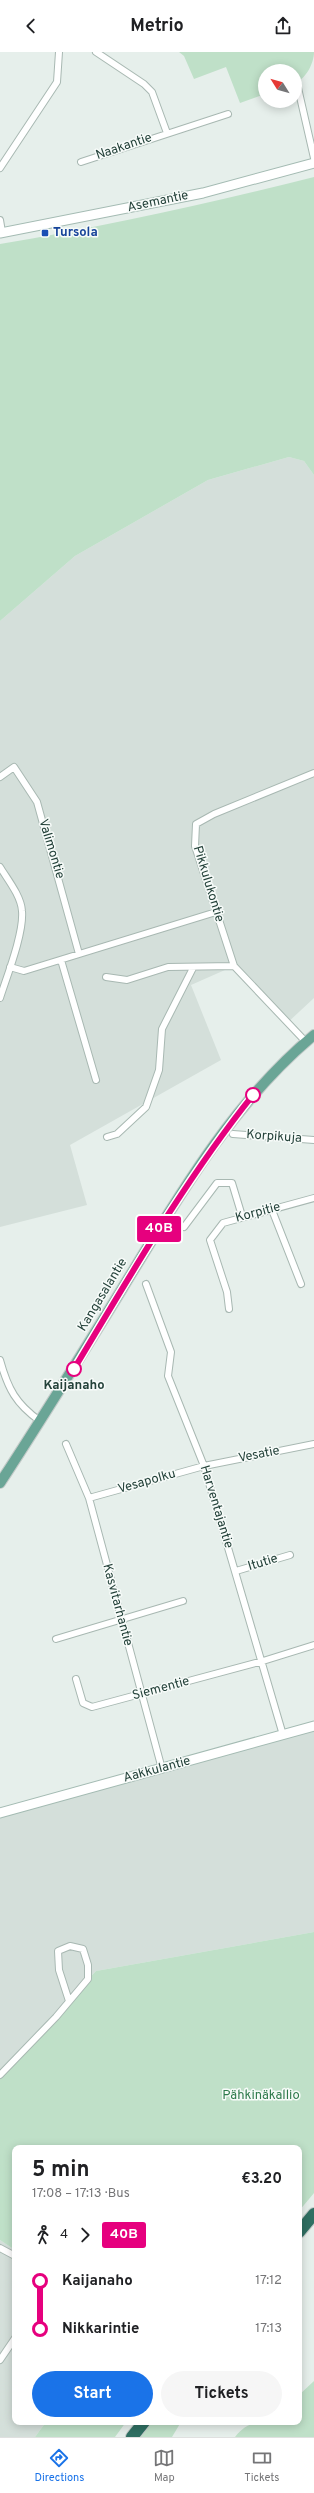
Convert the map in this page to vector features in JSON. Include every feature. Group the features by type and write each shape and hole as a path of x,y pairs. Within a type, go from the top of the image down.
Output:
{"highway":[{"path":"302,2228 314,2214"},
{"path":"132,2437 142,2425"}],"main road":[{"name":"Kangasalantie","path":"0,1483 156,1233 217,1143 253,1095 280,1065 312,1038"}],"street":[{"path":"0,168 57,82 59,52"},
{"name":"Naakantie","path":"96,52 144,84 152,92 167,133"},
{"path":"301,108 314,158"},
{"name":"Naakantie","path":"81,162 228,114"},
{"name":"Asemantie","path":"1,233 73,220 228,187 314,162"},
{"path":"0,220 1,233"},
{"name":"Valimontie","path":"0,777 14,767 37,802 79,954"},
{"name":"Pikkulukontie","path":"312,1038 234,966 195,846 196,824 214,814 314,773"},
{"path":"0,867 16,894 22,911 18,940 0,998"},
{"path":"10,967 24,971 216,912"},
{"path":"60,960 96,1080"},
{"path":"106,977 127,980 168,967 193,968 234,966"},
{"path":"107,1137 117,1134 146,1107 159,1070 162,1029 193,968"},
{"name":"Korpikuja","path":"233,1134 314,1140"},
{"path":"184,1227 217,1183 232,1183 242,1216"},
{"name":"Korpitie","path":"229,1309 227,1292 210,1240 223,1223 242,1216 272,1210 314,1198"},
{"path":"272,1210 301,1284"},
{"name":"Harventajantie","path":"146,1284 171,1352 168,1376 204,1466 263,1661 283,1735"},
{"path":"0,1360 9,1386 22,1408 40,1421"},
{"name":"Kasvitarhantie","path":"66,1444 89,1498 120,1620 162,1769"},
{"name":"Vesatie","path":"204,1466 314,1444"},
{"name":"Vesapolku","path":"89,1498 204,1466"},
{"name":"Itutie","path":"236,1572 290,1555"},
{"path":"56,1639 183,1601"},
{"name":"Siementie","path":"76,1679 83,1703 92,1707 263,1661 314,1645"},
{"name":"Aakkulantie","path":"0,1813 314,1726"},
{"path":"0,2075 69,2001 88,1979 88,1965 83,1949 70,1946 58,1951 59,1970 69,2001"},
{"path":"0,2248 12,2254"},
{"path":"0,2360 12,2342"}],"shaded area":[{"path":"289,457 304,461 314,475 314,998 285,1025 234,966 191,985 221,1060 70,1145 87,1205 0,1227 0,621 75,556 208,480"},
{"path":"314,1726 314,1932 96,1971 0,2073 0,1813"},
{"path":"0,2240 12,2248 12,2425 44,2425 35,2437 0,2437"}],"green space":[{"path":"179,52 314,52 313,61 309,70 302,79 302,64 258,64 258,97 240,103 226,67 194,79 184,56"},
{"path":"314,177 314,475 304,461 289,457 208,480 75,556 0,621 0,244 158,214"},
{"name":"Pähkinäkallio","path":"314,1932 314,2193 302,2207 302,2145 12,2145 12,2248 0,2240 0,2073 96,1971"},
{"path":"314,2381 314,2437 235,2437 249,2425 302,2425 302,2392"},
{"path":"44,2425 124,2425 115,2437 35,2437"},
{"path":"149,2425 179,2425 172,2437 139,2437"}],"bus line":[{"name":"40B","path":"74,1369 156,1233 217,1143 253,1095"}],"place":[{"name":"Tursola","path":"45,233"},
{"name":"Kaijanaho","path":"74,1369"}]}
